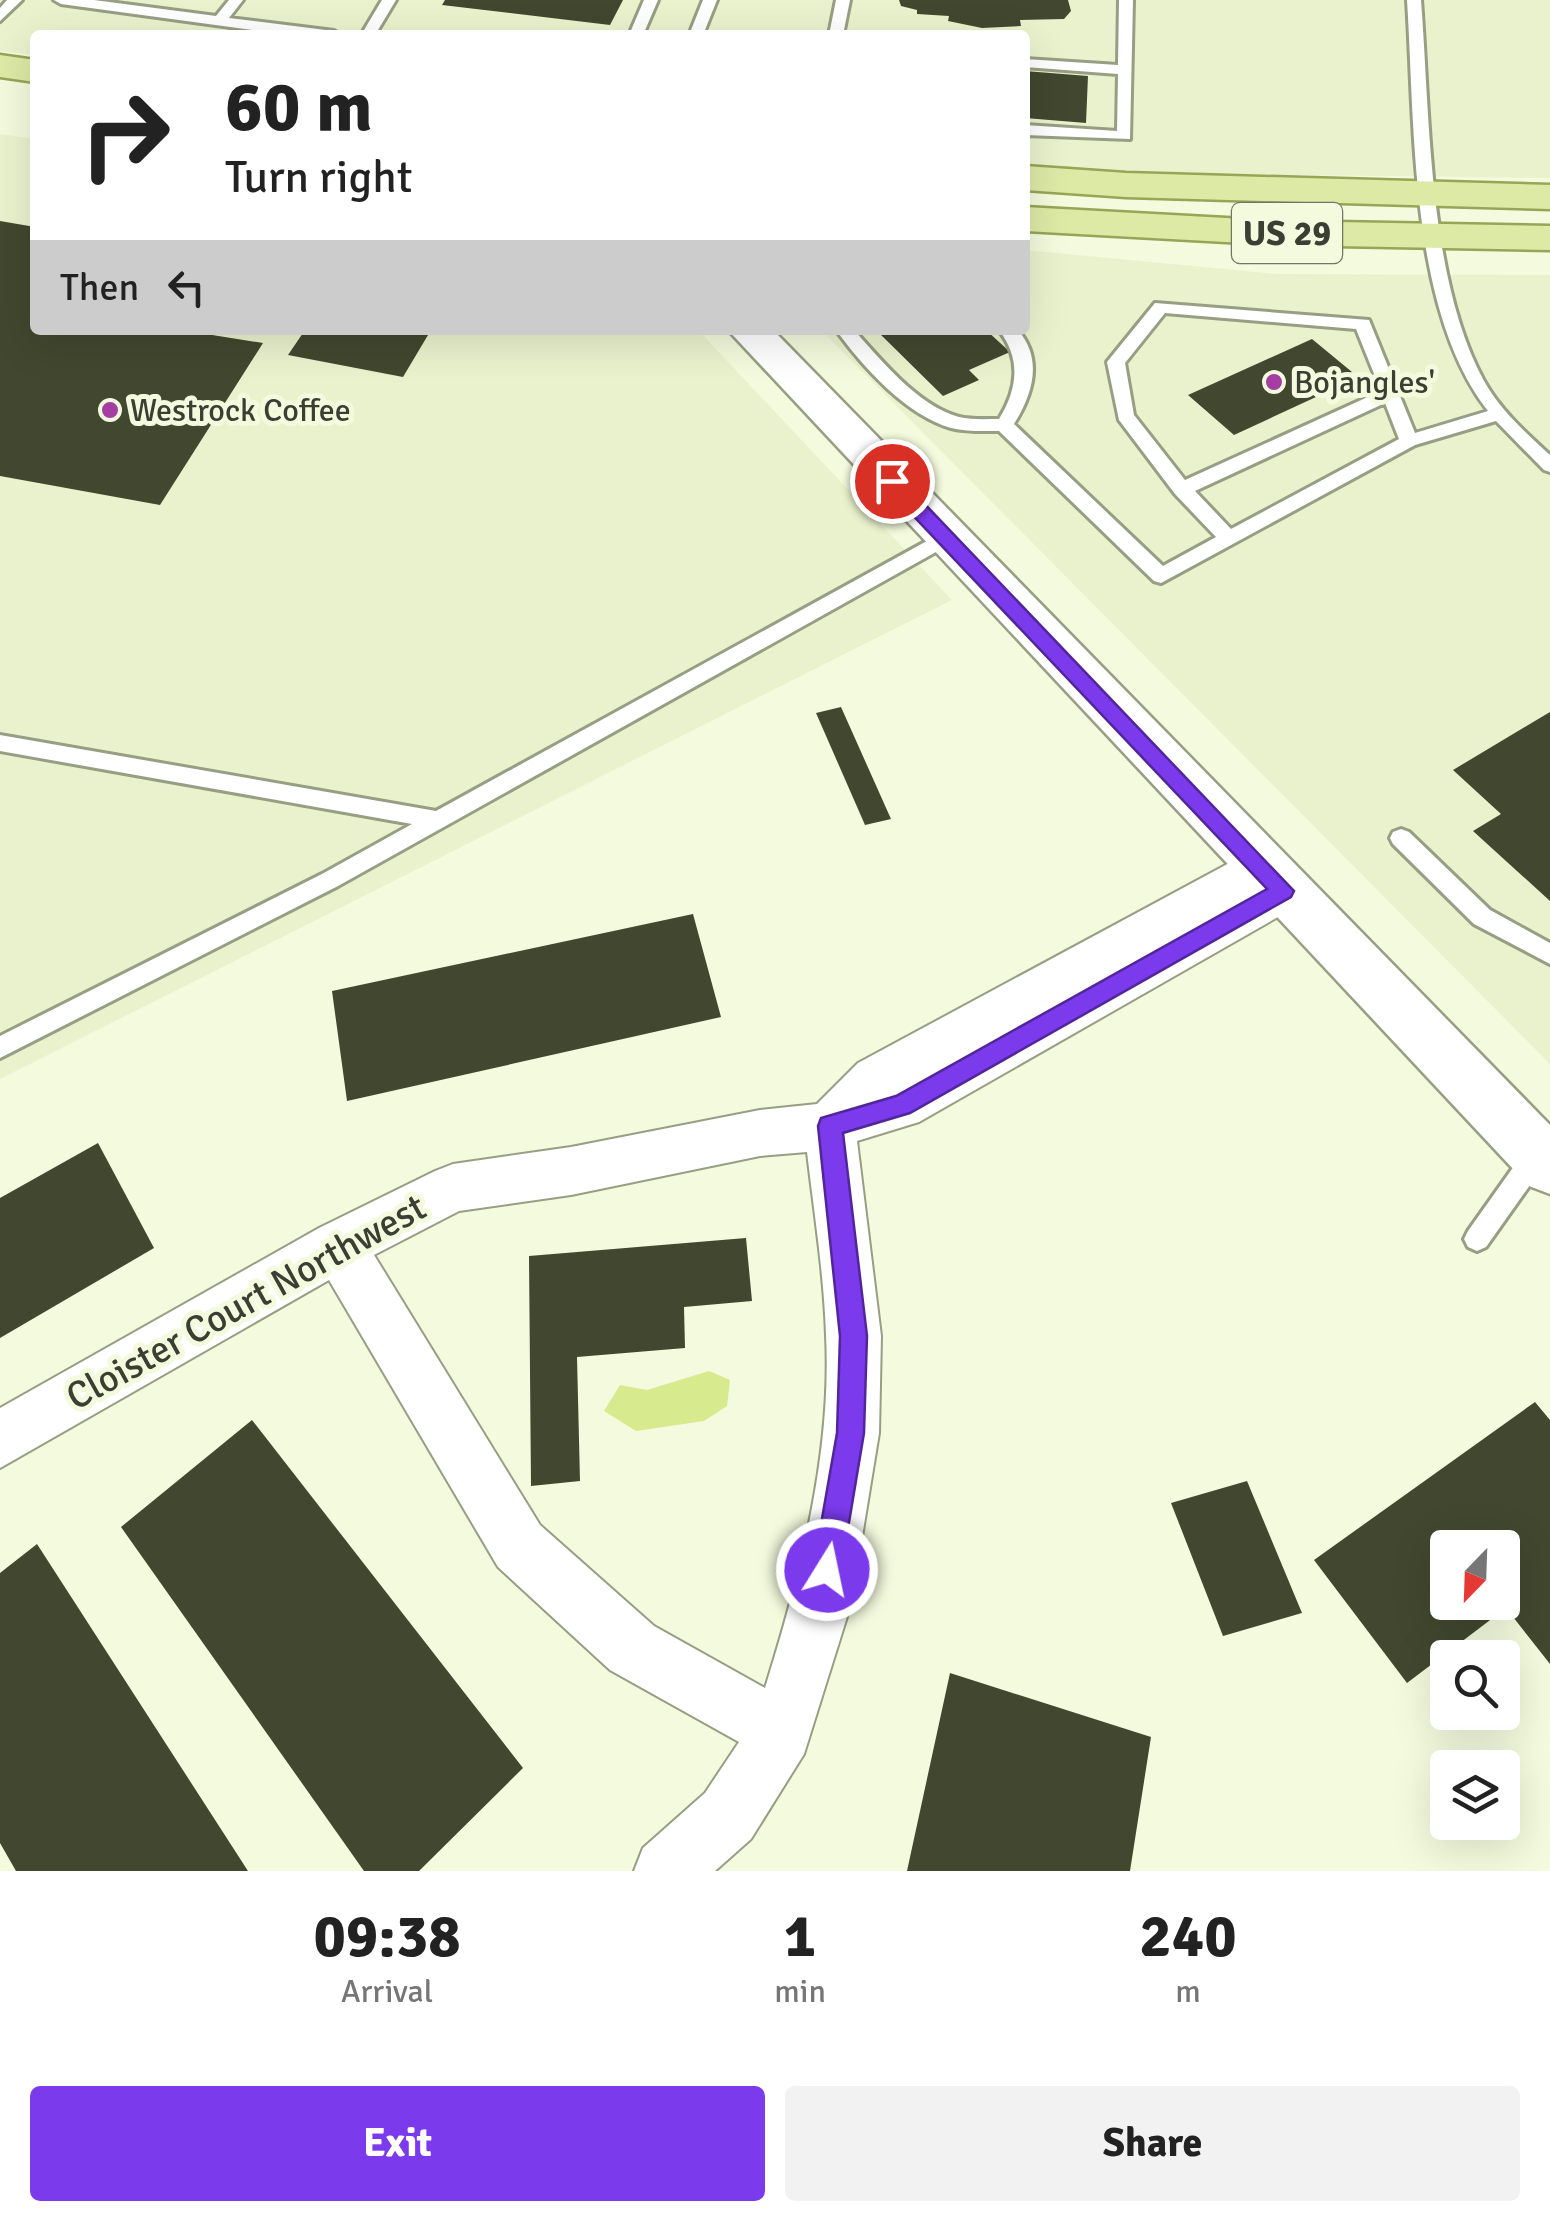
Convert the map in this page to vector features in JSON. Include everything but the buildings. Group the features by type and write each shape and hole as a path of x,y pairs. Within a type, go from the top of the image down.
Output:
{"main road":[{"path":"0,66 30,70"},
{"name":"US 29","path":"1030,178 1427,196 1550,197"},
{"name":"US 29","path":"1030,219 1282,233 1550,238"},
{"path":"755,335 1544,1160"}],"street":[{"name":"Cloister Court Northwest","path":"0,1440 338,1246 453,1188 571,1171 760,1133 830,1126 901,1106 1271,878"},
{"path":"666,1871 728,1816 782,1732 820,1604 851,1433 854,1336 830,1126"},
{"path":"338,1246 519,1546 632,1648 782,1732"}],"lane":[{"path":"0,16 14,0"},
{"path":"61,0 280,30"},
{"path":"220,20 236,0"},
{"path":"371,30 389,0"},
{"path":"638,30 651,0"},
{"path":"698,30 710,0"},
{"path":"837,30 843,0"},
{"path":"1030,130 1125,136 1126,0"},
{"path":"1414,0 1431,236 1456,334 1477,386 1550,466"},
{"path":"1030,63 1126,70"},
{"path":"1228,539 1182,489 1125,416 1116,362 1162,307 1363,324 1409,441"},
{"path":"850,335 908,392 951,422 1004,426 1161,576 1409,441 1500,414"},
{"path":"867,335 910,380 908,392"},
{"path":"1004,426 1018,406 1026,375 1019,339 1014,335"},
{"path":"1182,489 1390,394"},
{"path":"0,1048 330,880 945,538"},
{"path":"0,743 438,820"},
{"path":"1401,838 1482,917 1550,954"},
{"path":"1477,1239 1544,1160"}],"shaded area":[{"path":"0,0 1550,0 1550,178 1130,173 1030,165 1030,30 30,30 30,54 0,51"},
{"path":"0,134 30,138 30,335 703,335 952,600 0,1079"},
{"path":"1030,250 1277,274 1550,275 1550,1064 826,335 1030,335"},
{"path":"709,1371 730,1380 727,1406 704,1421 636,1431 604,1411 620,1385 647,1390"}],"place":[{"name":"Bojangles'","path":"1274,382"},
{"name":"Westrock Coffee","path":"110,410"}],"route":[{"path":"827,1570 851,1433 854,1336 830,1126 901,1106 1283,891 892,481"}]}
